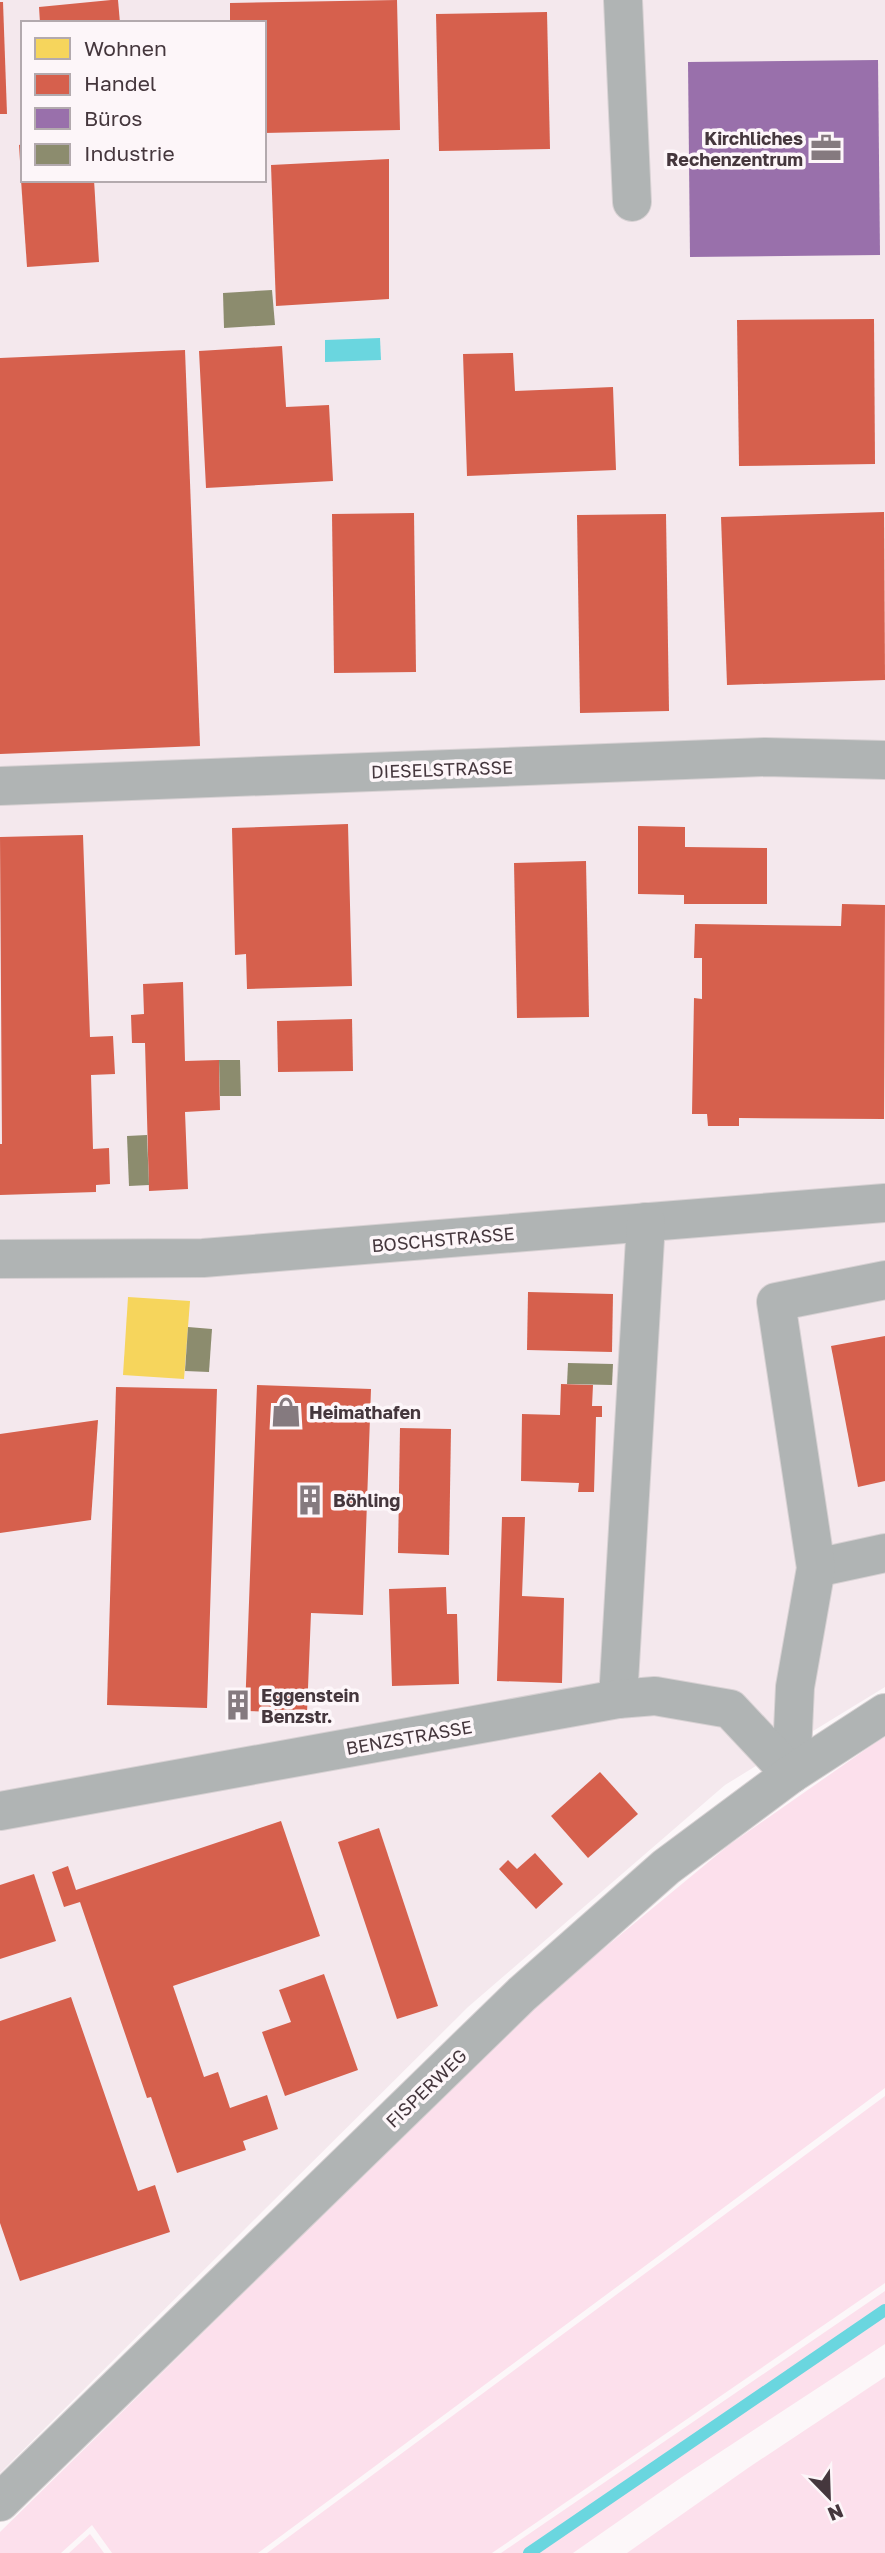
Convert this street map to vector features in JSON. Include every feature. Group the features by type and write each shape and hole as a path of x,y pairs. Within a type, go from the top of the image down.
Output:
{"street":[{"path":"623,0 632,202"},
{"name":"DIESELSTRASSE","path":"0,786 765,757 885,760"},
{"name":"BOSCHSTRASSE","path":"0,1259 203,1258 885,1203"},
{"path":"618,1699 646,1222"},
{"path":"791,1774 795,1687 816,1568 776,1301 885,1280"},
{"path":"816,1568 885,1553"},
{"name":"BENZSTRASSE","path":"0,1811 618,1699 655,1696 730,1709 791,1774"},
{"name":"FISPERWEG","path":"0,2502 522,1994 666,1867 791,1774 885,1713"}],"shaded area":[{"path":"0,0 885,0 885,1687 725,1785 468,2007 0,2473"},
{"path":"885,1736 885,2088 258,2553 112,2553 92,2525 61,2553 0,2553 0,2532 538,2003 729,1845"},
{"path":"885,2096 885,2283 492,2553 267,2553"},
{"path":"885,2291 885,2344 682,2477 573,2553 501,2553"},
{"path":"885,2377 885,2553 627,2553 748,2468"},
{"path":"90,2534 104,2553 69,2553"}],"water":[{"path":"380,338 381,360 325,362 325,340"}],"building: Wohnen":[{"path":"128,1297 190,1301 184,1379 123,1375"}],"building: Handel":[{"path":"118,0 120,21 40,21 39,7"},
{"path":"397,0 400,130 266,133 266,21 230,21 230,3"},
{"path":"0,2 3,2 7,114 0,114"},
{"path":"547,12 550,149 439,151 436,14"},
{"path":"21,144 21,177 19,145"},
{"path":"389,159 389,299 276,306 271,165"},
{"path":"21,182 94,182 99,262 27,267"},
{"path":"874,319 875,464 739,466 737,320"},
{"path":"282,346 286,407 329,405 333,481 206,488 199,351"},
{"path":"185,350 200,746 0,754 0,358"},
{"path":"513,353 515,391 613,387 616,470 467,476 463,354"},
{"path":"884,512 885,680 727,685 721,517"},
{"path":"414,513 416,672 334,673 332,514"},
{"path":"666,514 669,711 580,713 577,515"},
{"path":"348,824 352,986 247,989 246,954 235,955 232,828"},
{"path":"638,826 685,827 685,847 767,848 767,904 684,904 684,895 638,894"},
{"path":"83,835 90,1037 113,1036 115,1074 91,1075 93,1149 109,1148 110,1184 96,1185 96,1192 0,1195 0,837"},
{"path":"586,861 589,1017 517,1018 514,863"},
{"path":"842,904 885,905 884,1119 739,1118 739,1126 708,1126 707,1114 692,1114 694,998 702,999 702,958 694,958 695,924 841,926"},
{"path":"183,982 185,1061 219,1060 220,1110 185,1112 188,1189 149,1191 145,1043 132,1043 131,1015 144,1014 143,984"},
{"path":"352,1019 353,1071 278,1072 277,1021"},
{"path":"528,1292 613,1294 612,1352 527,1350"},
{"path":"885,1336 885,1481 858,1487 831,1346"},
{"path":"561,1384 593,1385 592,1406 602,1406 602,1417 596,1417 594,1492 578,1492 579,1483 521,1481 522,1414 560,1415"},
{"name":"Böhling","path":"257,1385 371,1389 363,1615 311,1613 307,1713 245,1711"},
{"path":"116,1387 217,1389 207,1708 107,1705"},
{"path":"98,1420 91,1520 0,1533 0,1434"},
{"path":"400,1428 451,1429 449,1555 398,1553"},
{"path":"502,1517 525,1517 522,1596 564,1598 562,1683 497,1681"},
{"path":"446,1587 447,1614 457,1614 459,1684 392,1686 389,1589"},
{"name":"Eggenstein Benzstr.","path":"233,1700 244,1700 244,1711 232,1710"},
{"path":"600,1772 638,1814 588,1858 551,1816"},
{"path":"281,1821 320,1936 173,1986 204,2077 218,2072 230,2108 267,2095 278,2129 243,2141 246,2150 177,2173 151,2097 147,2098 80,1902 64,1907 52,1872 68,1866 76,1890"},
{"path":"379,1828 438,2006 397,2019 338,1842"},
{"path":"535,1853 563,1884 536,1909 499,1869 508,1860 517,1869"},
{"path":"34,1874 56,1941 0,1959 0,1885"},
{"path":"324,1974 358,2070 285,2096 262,2032 291,2022 279,1990"},
{"path":"71,1997 138,2191 155,2185 170,2232 20,2281 0,2223 0,2021"}],"building: Büros":[{"path":"878,60 880,255 690,257 688,62"}],"building: Industrie":[{"path":"272,290 275,325 224,328 223,293"},
{"path":"219,1060 240,1060 241,1096 220,1096"},
{"path":"147,1135 149,1185 129,1186 127,1136"},
{"path":"188,1327 212,1329 209,1372 185,1371"},
{"path":"568,1363 613,1364 612,1385 567,1384"}],"waterway":[{"path":"529,2553 885,2310"}],"place":[{"name":"Kirchliches Rechenzentrum","path":"826,148"},
{"name":"Heimathafen","path":"286,1412"},
{"name":"Böhling","path":"310,1500"},
{"name":"Eggenstein Benzstr.","path":"238,1705"}]}
